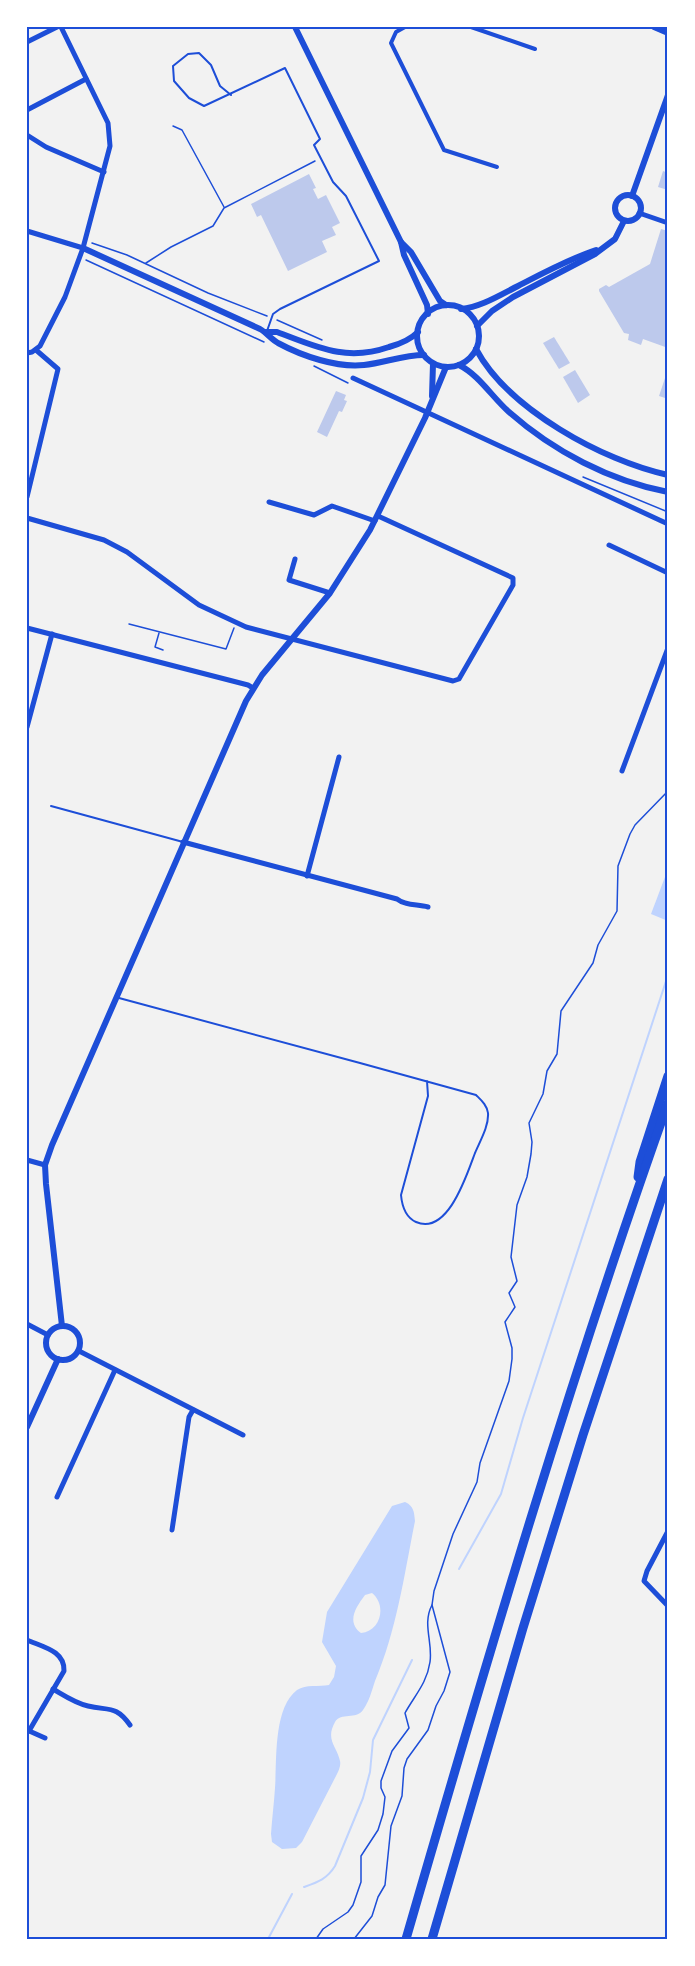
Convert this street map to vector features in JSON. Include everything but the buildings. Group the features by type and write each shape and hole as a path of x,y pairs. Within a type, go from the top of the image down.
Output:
{"highway":[{"path":"635,1196 640,1162 668,1076"},
{"path":"406,1939 494,1638 635,1196 668,1103"},
{"path":"432,1939 526,1616 668,1179"}],"street":[{"path":"27,42 59,27 108,123 110,146 80,258 65,297 40,346 27,353"},
{"path":"295,27 401,242 404,255 427,305 428,314"},
{"path":"405,27 396,32 391,43 444,150 497,167"},
{"path":"471,27 535,49"},
{"path":"654,27 668,33"},
{"path":"27,110 86,79"},
{"path":"663,107 668,88"},
{"path":"632,196 668,94"},
{"path":"27,135 46,147 104,172"},
{"path":"625,196 632,196 639,203 639,213 633,220 624,220 615,211 616,202 625,196"},
{"path":"639,213 668,222"},
{"path":"477,326 492,311 513,297 600,250 615,239 624,220"},
{"path":"27,231 84,244 267,332 275,342 342,365 361,366 413,355 424,355"},
{"path":"401,242 411,252 440,301 446,306"},
{"path":"431,404 435,372 433,364 424,355 418,343 421,322 428,314 436,308 446,306 461,309 474,307 575,258 600,250"},
{"path":"433,364 446,367 459,365 469,359 476,349 479,338 477,326 469,314 461,309"},
{"path":"267,332 277,332 322,349 354,355 374,352 411,338 418,332"},
{"path":"476,349 482,361 508,388 553,424 619,460 668,475"},
{"path":"27,497 58,369 36,350"},
{"path":"459,365 468,370 509,411 539,435 567,453 625,480 668,492"},
{"path":"62,1326 46,1184 45,1165 52,1144 253,688 330,593 377,518 428,412 446,367"},
{"path":"353,378 668,524"},
{"path":"27,518 104,540 127,552 198,605 236,623 291,640 453,681 459,679 513,585 513,578 377,518 332,506 314,515 269,502"},
{"path":"609,545 668,573"},
{"path":"295,558 289,580 330,593"},
{"path":"27,628 253,688"},
{"path":"27,727 52,634"},
{"path":"622,771 668,648"},
{"path":"307,876 339,757"},
{"path":"183,843 397,899 403,904 412,903 428,907"},
{"path":"27,1160 45,1165"},
{"path":"27,1324 48,1335"},
{"path":"62,1326 72,1328 79,1336 79,1351 67,1360 52,1357 46,1347 48,1335 57,1327 62,1326"},
{"path":"79,1351 243,1435"},
{"path":"27,1427 58,1359"},
{"path":"57,1497 115,1370"},
{"path":"172,1530 189,1417 193,1410"},
{"path":"668,1532 647,1571 645,1581 668,1606"},
{"path":"27,1640 60,1655 64,1662 64,1671 28,1730 45,1738"},
{"path":"53,1689 73,1701 90,1707 115,1710 130,1725"}],"lane":[{"path":"231,95 220,86 211,65 199,53 188,54 173,66 174,81 189,98 204,106 231,95 285,68 320,139 314,145 333,182 346,196 379,261 280,309 272,318 267,332"},
{"path":"51,806 183,843"},
{"path":"117,997 427,1081 476,1095 484,1102 488,1114 485,1130 452,1204 441,1217 426,1224 409,1218 401,1195 428,1096 427,1081"}],"path":[{"path":"173,126 182,130 224,208"},
{"path":"146,264 171,247 213,226 224,208 321,158"},
{"path":"84,244 146,264 208,293 272,318 324,341 322,349"},
{"path":"80,258 265,343"},
{"path":"578,481 581,476 668,512"},
{"path":"129,624 226,649 236,623"},
{"path":"159,632 155,647 163,650"},
{"path":"316,1939 327,1925 350,1911 360,1887 361,1856 378,1830 384,1814 386,1797 381,1788 381,1781 392,1750 410,1728 405,1713 425,1682 429,1665 427,1625 434,1591 453,1534 477,1482 480,1462 509,1381 512,1369 512,1348 505,1322 515,1307 509,1293 517,1281 511,1257 515,1213 527,1178 531,1154 529,1123 543,1094 547,1071 557,1054 560,1016 593,963 598,945 617,911 618,866 630,834 635,825 668,790"},
{"path":"354,1939 372,1916 378,1897 385,1885 392,1826 402,1796 407,1759 428,1730 450,1672 432,1605"}],"water":[{"path":"668,869 668,921 651,914"},
{"path":"405,1502 410,1505 415,1521 389,1642 365,1707 357,1715 341,1717 332,1728 331,1738 339,1756 340,1768 302,1842 296,1848 282,1849 272,1842 271,1834 278,1736 284,1709 289,1698 297,1690 308,1686 329,1685 334,1677 336,1666 322,1642 327,1612 392,1506","holes":["372,1593 377,1598 380,1617 373,1628 361,1633 354,1624 356,1609 365,1595"]}],"waterway":[{"path":"459,1569 501,1494 523,1418 668,975"},
{"path":"304,1887 322,1880 335,1866 363,1798 370,1772 373,1740 412,1660"},
{"path":"268,1939 292,1894"}]}
